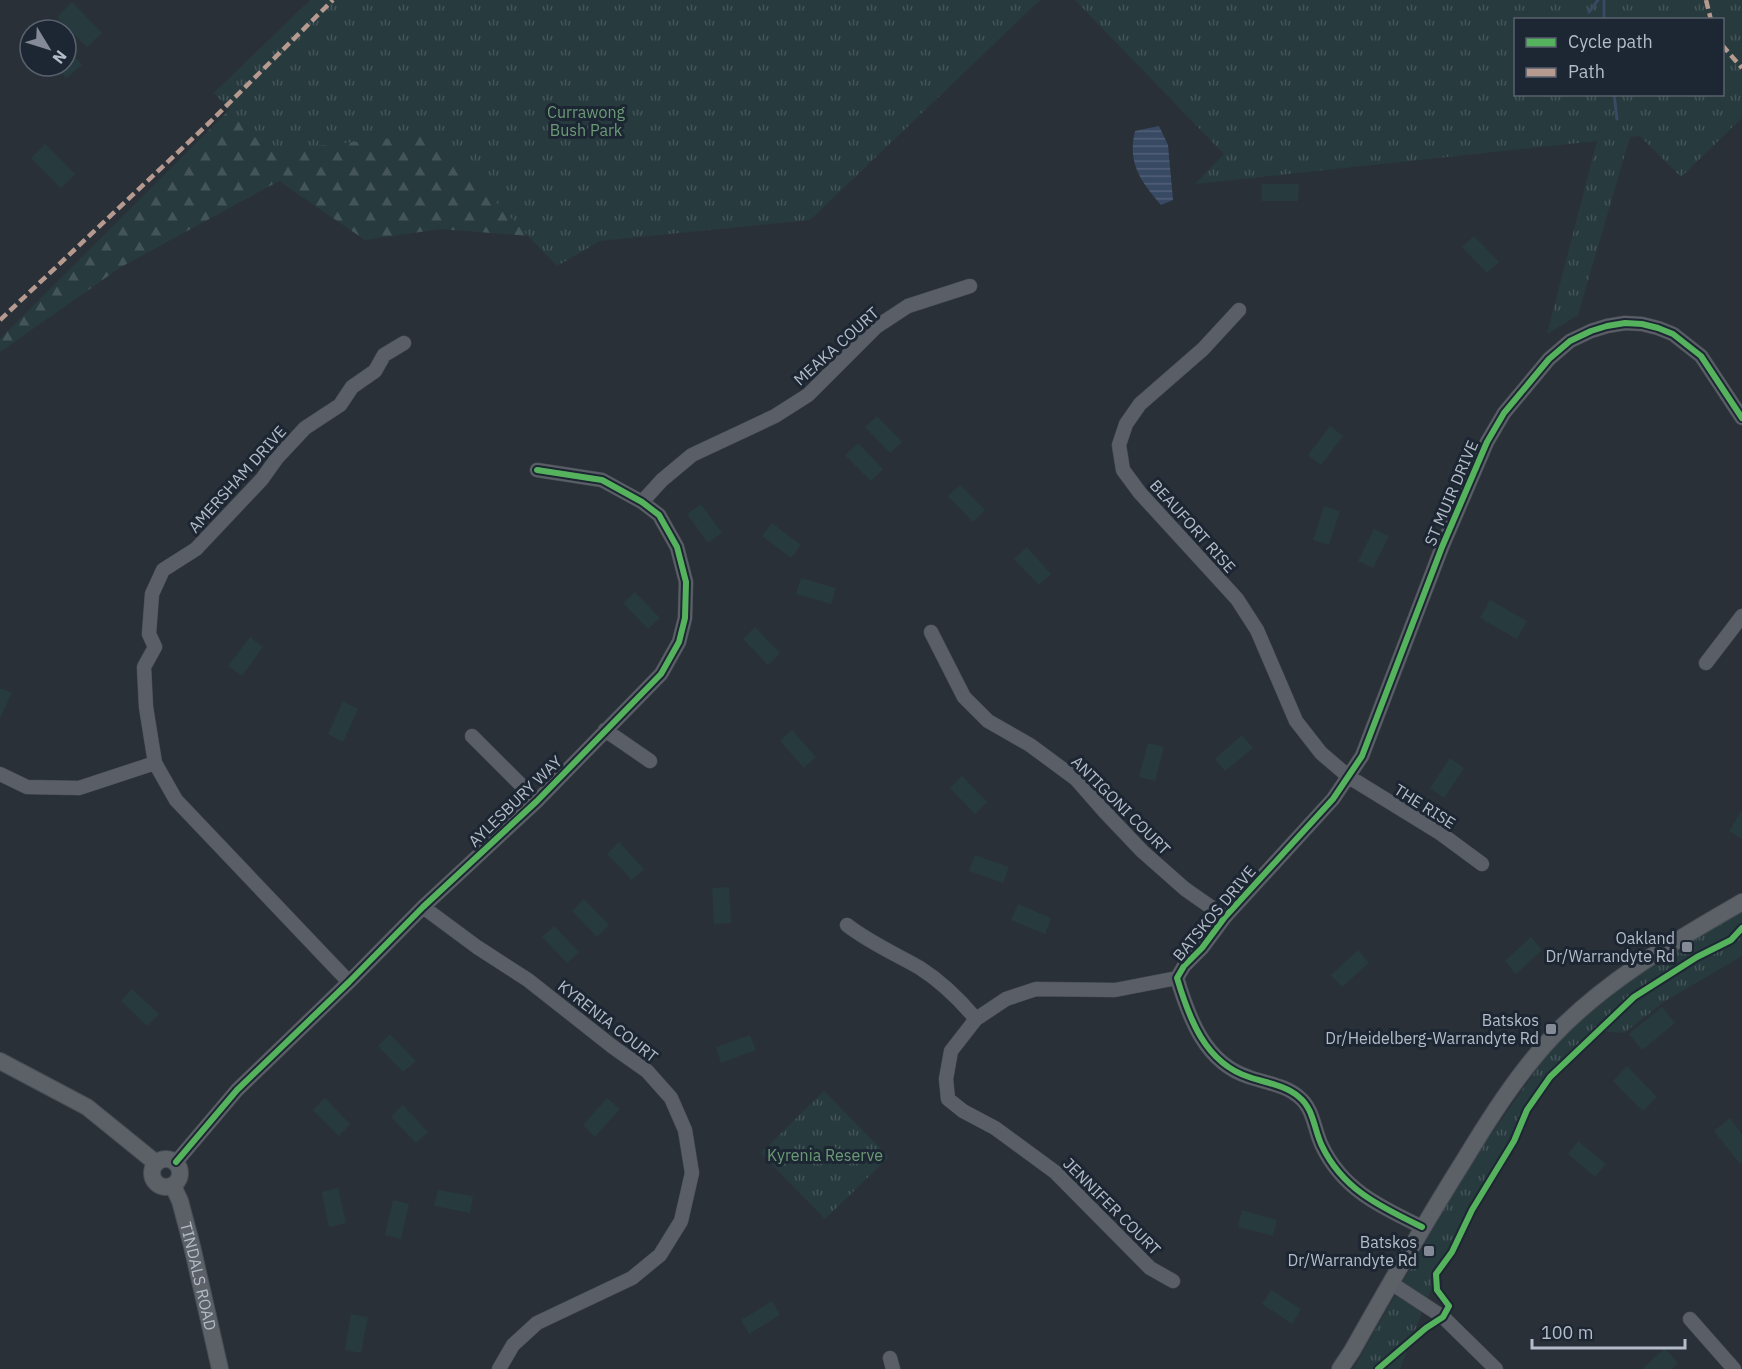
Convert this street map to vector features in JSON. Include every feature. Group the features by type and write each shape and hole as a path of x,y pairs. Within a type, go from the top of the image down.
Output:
{"main road":[{"path":"1340,1369 1422,1227 1490,1118 1552,1036 1633,967 1742,902"},
{"path":"0,1061 87,1107 156,1163"},
{"path":"168,1158 176,1162 181,1170 179,1180 173,1186 164,1188 156,1183 152,1171 156,1163 168,1158"},
{"name":"TINDALS ROAD","path":"173,1186 180,1201 192,1246 220,1369"}],"street":[{"name":"MEAKA COURT","path":"642,502 662,480 692,455 775,416 808,395 876,327 908,306 970,286"},
{"name":"BEAUFORT RISE","path":"1239,310 1203,349 1140,404 1126,424 1119,445 1123,470 1140,493 1236,599 1257,630 1296,721 1321,753 1349,777"},
{"name":"ST MUIR DRIVE","path":"1349,777 1362,756 1442,547 1487,442 1504,413 1549,359 1570,341 1606,326 1625,323 1658,328 1673,334 1701,356 1742,418"},
{"name":"AMERSHAM DRIVE","path":"349,982 176,800 155,763 146,707 144,667 155,647 149,634 152,594 163,570 196,549 262,479 277,458 305,428 340,405 352,387 375,371 384,355 404,343"},
{"name":"AYLESBURY WAY","path":"176,1162 237,1090 423,907 537,801 661,674 679,642 685,618 686,582 677,547 658,515 642,502 602,480 537,470"},
{"path":"1706,663 1742,616"},
{"name":"ANTIGONI COURT","path":"930,632 964,697 988,722 1030,745 1076,779 1142,851 1185,889 1225,917"},
{"path":"605,730 650,761"},
{"path":"472,736 537,801"},
{"path":"0,774 27,787 79,788 155,763"},
{"name":"THE RISE","path":"1349,777 1440,833 1482,864"},
{"name":"BATSKOS DRIVE","path":"1349,777 1333,799 1225,917 1202,948 1184,966 1177,978 1203,1043 1231,1069 1247,1077 1283,1087 1301,1098 1311,1113 1326,1153 1343,1178 1373,1203 1422,1227"},
{"name":"KYRENIA COURT","path":"423,907 477,947 528,980 647,1071 671,1098 685,1130 692,1166 681,1221 660,1255 632,1278 537,1323 513,1345 499,1369"},
{"path":"847,925 861,936 922,969 956,996 976,1019"},
{"name":"JENNIFER COURT","path":"1173,1281 1150,1268 1055,1172 994,1128 963,1111 948,1099 946,1079 951,1051 976,1019 1006,999 1036,989 1115,990 1177,978"},
{"path":"1390,1283 1443,1317 1496,1369"},
{"path":"1690,1319 1734,1369"}],"green space":[{"name":"Currawong Bush Park","path":"310,0 1040,0 810,220 600,241 557,266 431,134 268,151 214,93"},
{"path":"339,0 568,239 441,229 365,240 279,181 121,267 0,352 0,339"},
{"path":"1075,0 1742,0 1742,118 1681,177 1640,136 1630,137 1578,315 1547,334 1597,141 1195,184 1224,154"},
{"path":"72,2 102,33 87,47 78,38 78,18 57,17"},
{"path":"45,144 75,174 61,188 31,158"},
{"path":"1262,184 1299,184 1298,201 1262,201"},
{"path":"1474,236 1499,262 1487,273 1462,247"},
{"path":"877,416 902,442 890,453 865,427"},
{"path":"1330,426 1343,436 1321,465 1308,455"},
{"path":"858,443 883,469 871,481 845,455"},
{"path":"960,485 985,510 973,522 948,496"},
{"path":"701,504 722,533 708,543 687,514"},
{"path":"1324,506 1340,511 1329,545 1313,540"},
{"path":"772,523 801,545 791,558 762,536"},
{"path":"1374,529 1389,536 1373,568 1358,561"},
{"path":"1027,547 1051,574 1039,585 1014,559"},
{"path":"801,578 836,588 831,604 796,594"},
{"path":"635,592 660,618 648,629 623,603"},
{"path":"1490,600 1527,621 1517,639 1480,618"},
{"path":"755,627 780,653 768,665 743,639"},
{"path":"250,637 263,647 242,676 228,666"},
{"path":"0,688 12,693 0,718"},
{"path":"343,701 358,709 343,742 328,734"},
{"path":"792,730 816,757 804,768 780,741"},
{"path":"1242,735 1253,748 1225,771 1215,759"},
{"path":"1148,743 1164,747 1155,781 1139,777"},
{"path":"1450,758 1464,768 1444,798 1430,788"},
{"path":"962,776 987,802 975,814 950,788"},
{"path":"1742,810 1742,839 1729,831"},
{"path":"619,842 644,869 632,880 607,854"},
{"path":"975,855 1009,867 1003,883 969,871"},
{"path":"729,887 731,923 714,924 712,888"},
{"path":"584,899 609,925 597,937 572,911"},
{"path":"1018,904 1051,918 1045,934 1011,920"},
{"path":"1742,911 1742,956 1665,1001 1624,1033 1601,1031 1550,1079 1476,1200 1437,1274 1400,1369 1353,1369 1470,1164 1554,1045 1638,970"},
{"path":"554,926 579,952 567,963 542,937"},
{"path":"1531,937 1542,950 1516,974 1505,961"},
{"path":"1358,950 1369,963 1342,987 1331,975"},
{"path":"132,989 159,1014 147,1026 121,1001"},
{"path":"1662,1007 1675,1023 1642,1050 1629,1034"},
{"path":"390,1034 416,1061 403,1072 378,1046"},
{"path":"750,1035 756,1050 721,1063 716,1047"},
{"path":"1627,1066 1657,1097 1643,1111 1613,1081"},
{"name":"Kyrenia Reserve","path":"824,1091 889,1157 825,1219 761,1153"},
{"path":"325,1098 350,1124 339,1136 313,1110"},
{"path":"607,1098 620,1109 595,1137 583,1125"},
{"path":"403,1105 428,1132 416,1143 391,1117"},
{"path":"1730,1118 1742,1134 1742,1162 1740,1164 1714,1131"},
{"path":"1578,1141 1606,1164 1595,1177 1568,1154"},
{"path":"338,1188 346,1223 329,1227 322,1192"},
{"path":"438,1190 473,1196 470,1213 434,1206"},
{"path":"393,1200 409,1204 401,1239 385,1235"},
{"path":"1242,1210 1277,1220 1273,1236 1238,1227"},
{"path":"1271,1290 1301,1309 1292,1324 1262,1304"},
{"path":"772,1301 780,1315 749,1334 741,1320"},
{"path":"351,1314 368,1317 361,1353 345,1350"},
{"path":"1665,1348 1678,1363 1672,1369 1642,1369"}],"water":[{"path":"1159,126 1168,145 1173,200 1161,205 1142,180 1134,162 1133,153 1135,131"}],"waterway":[{"path":"1589,12 1598,0"},
{"path":"1604,0 1604,18"},
{"path":"1614,96 1617,119"}],"marked path":[{"path":"0,320 210,122 333,0"},
{"path":"1706,0 1710,18"},
{"path":"1724,47 1742,68"}],"cycle path":[{"path":"1422,1227 1364,1196 1352,1186 1322,1146 1308,1107 1299,1097 1282,1087 1234,1070 1210,1050 1193,1023 1177,978 1184,966 1202,948 1225,917 1333,799 1362,756 1442,547 1487,442 1504,413 1549,359 1570,341 1607,326 1625,323 1658,328 1673,334 1701,356 1742,418"},
{"path":"176,1162 237,1090 423,907 537,801 661,674 679,642 685,618 686,582 677,547 659,515 642,502 602,480 537,470"},
{"path":"1378,1369 1426,1328 1443,1317 1449,1306 1437,1290 1436,1274 1452,1252 1472,1210 1514,1141 1527,1110 1550,1077 1634,997 1697,957 1731,940 1742,928"}],"place":[{"name":"Oakland Dr/Warrandyte Rd","path":"1687,947"},
{"name":"Batskos Dr/Heidelberg-Warrandyte Rd","path":"1551,1029"},
{"name":"Batskos Dr/Warrandyte Rd","path":"1429,1251"}]}
